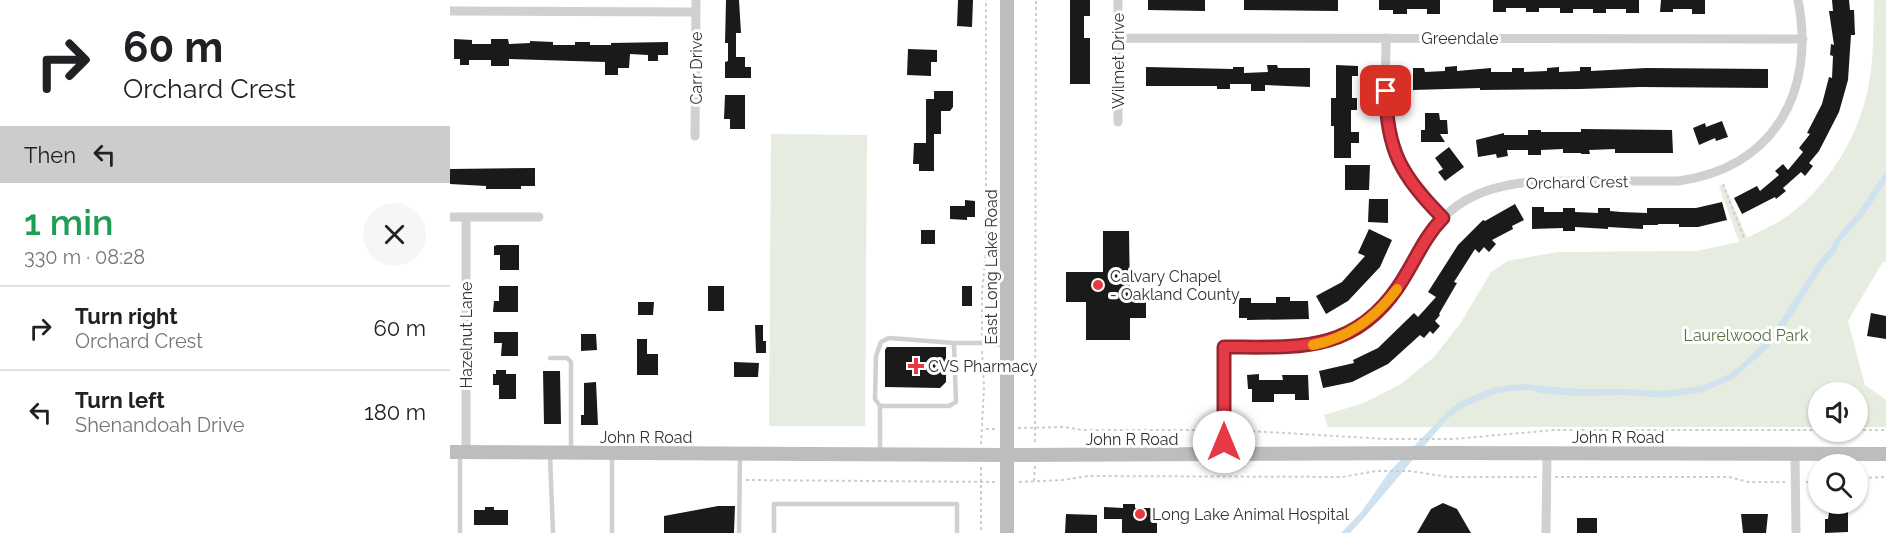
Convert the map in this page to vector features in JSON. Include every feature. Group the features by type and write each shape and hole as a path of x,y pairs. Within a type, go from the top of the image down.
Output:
{"main road":[{"name":"East Long Lake Road","path":"1007,0 1007,533"},
{"name":"John R Road","path":"458,453 1886,454"}],"street":[{"name":"Carr Drive","path":"695,136 696,0"},
{"name":"Wilmet Drive","path":"1118,0 1118,122"},
{"name":"Orchard Crest","path":"1224,455 1224,347 1303,346 1330,340 1357,327 1389,300 1405,278 1425,239 1443,218 1464,201 1508,184 1539,181 1677,181 1707,176 1735,164 1757,148 1783,119 1798,80 1803,39 1798,0"},
{"path":"450,11 696,12"},
{"name":"Greendale","path":"1118,38 1803,39"},
{"path":"1386,38 1386,111 1390,138 1406,176 1443,218"},
{"path":"450,217 539,217"},
{"name":"Hazelnut Lane","path":"458,453 466,217"},
{"path":"1546,533 1547,453"},
{"path":"1795,453 1796,533"}],"lane":[{"path":"880,454 880,406 875,399 876,356 881,342 889,338 1007,346"},
{"path":"880,406 949,406 956,402 954,343"},
{"path":"550,358 567,358 571,362 571,453"},
{"path":"458,453 460,533"},
{"path":"550,453 553,533"},
{"path":"612,453 612,533"},
{"path":"739,533 740,454"},
{"path":"774,533 774,504 957,504 957,533"}],"path":[{"path":"982,333 986,251 986,0"},
{"path":"1035,433 1036,0"},
{"path":"1723,184 1744,238"},
{"path":"981,436 984,387 982,350"},
{"path":"1028,428 1212,429"},
{"path":"1235,429 1386,439 1453,439 1555,430 1808,430"},
{"path":"1868,430 1886,430"},
{"path":"1030,482 1088,476 1342,477 1377,471 1410,471 1448,477 1537,477"},
{"path":"981,476 981,533"},
{"path":"1034,476 1035,481"},
{"path":"1558,477 1729,477 1749,482 1787,482"},
{"path":"1868,477 1886,477"},
{"path":"749,480 989,482"},
{"path":"1803,482 1808,482"}],"green space":[{"name":"Laurelwood Park","path":"1874,0 1886,0 1886,261 1882,263 1848,321 1864,382 1808,382 1808,427 1328,427 1324,415 1364,403 1401,384 1434,357 1460,324 1491,272 1508,261 1558,252 1697,251 1739,242 1719,186 1724,184 1747,238 1779,222 1815,191 1841,157 1860,118 1866,98 1873,49"},
{"path":"771,134 867,135 865,426 769,426"},
{"name":"Laurelwood Park","path":"1868,387 1886,400 1886,427 1868,427"}],"water":[{"path":"1886,171 1886,182 1864,215 1841,241 1782,331 1768,348 1733,379 1703,392 1665,398 1625,395 1577,396 1531,390 1497,393 1464,407 1448,418 1350,533 1341,533 1362,511 1389,472 1447,412 1461,401 1485,391 1496,387 1521,384 1578,389 1664,391 1702,386 1729,374 1771,335 1818,263 1859,211"}],"building":[{"path":"726,0 739,0 741,33 736,33 736,57 745,57 745,67 751,67 751,78 725,78 725,62 728,61 728,43 725,43"},
{"path":"958,0 973,0 972,27 957,26"},
{"path":"1070,0 1090,0 1090,16 1084,16 1084,38 1090,38 1090,84 1070,84"},
{"path":"1148,0 1205,0 1205,11 1148,10"},
{"path":"1244,0 1338,0 1338,11 1244,10"},
{"path":"1379,0 1440,0 1440,14 1427,14 1427,9 1407,9 1407,14 1393,14 1393,10 1379,10"},
{"path":"1493,0 1639,0 1639,13 1626,13 1626,9 1606,9 1606,13 1593,13 1593,9 1573,9 1573,13 1560,13 1560,8 1539,8 1539,12 1526,12 1526,8 1506,8 1506,12 1493,12"},
{"path":"1661,0 1705,0 1705,14 1692,14 1692,9 1660,12"},
{"path":"1832,0 1849,0 1850,10 1854,10 1855,35 1851,35 1848,80 1839,112 1819,151 1809,163 1813,166 1805,176 1801,172 1783,188 1786,191 1776,199 1775,197 1742,214 1734,198 1757,186 1760,191 1779,175 1775,171 1783,164 1788,170 1803,152 1799,148 1810,134 1807,133 1822,104 1829,77 1832,78 1833,56 1830,55 1831,44 1834,45 1829,11 1833,11"},
{"path":"454,39 472,40 472,44 491,44 491,39 508,39 509,44 530,43 530,41 553,42 553,45 575,45 575,42 611,45 611,43 668,42 668,55 658,55 658,61 648,61 648,55 630,54 629,68 618,68 618,75 605,75 605,62 509,59 509,66 491,66 491,60 469,60 469,65 460,65 460,59 454,59"},
{"path":"908,49 937,50 937,62 931,62 931,76 907,75"},
{"path":"1267,65 1277,65 1278,68 1310,68 1310,87 1265,85 1265,91 1251,91 1251,84 1230,84 1230,89 1217,89 1217,86 1146,86 1146,67 1233,69 1233,67 1244,67 1244,73 1268,72"},
{"path":"1336,65 1358,66 1358,76 1352,76 1352,98 1357,98 1357,110 1351,110 1351,132 1359,132 1359,143 1351,143 1351,158 1334,158 1331,98 1336,98"},
{"path":"1457,66 1457,71 1491,68 1491,72 1512,72 1512,68 1524,68 1524,72 1547,71 1547,68 1559,67 1559,72 1580,71 1580,67 1591,67 1591,71 1646,68 1768,69 1768,88 1413,90 1413,68 1424,68 1425,72 1445,71 1445,67"},
{"path":"934,91 953,91 953,107 950,111 941,111 941,134 934,134 934,171 919,171 919,164 913,164 914,143 926,143 926,99 934,99"},
{"path":"725,95 745,95 745,129 730,129 730,119 724,119"},
{"path":"1425,113 1439,113 1440,120 1447,120 1448,134 1440,134 1445,142 1421,142 1421,130 1425,130"},
{"path":"1722,121 1728,137 1716,141 1715,138 1699,145 1693,128 1705,123 1706,127"},
{"path":"1581,129 1672,130 1673,153 1615,153 1615,149 1589,150 1590,154 1581,154 1563,153 1563,149 1541,150 1541,155 1528,155 1528,150 1507,150 1508,156 1497,158 1496,154 1478,157 1476,140 1504,133 1504,135 1528,135 1528,130 1581,132"},
{"path":"1449,147 1464,167 1445,181 1438,172 1443,169 1435,158"},
{"path":"1345,165 1370,165 1369,190 1345,190"},
{"path":"535,168 535,186 521,186 521,189 486,189 486,186 450,184 450,169"},
{"path":"1369,199 1388,199 1388,223 1368,222"},
{"path":"965,200 975,201 975,217 967,217 967,220 950,219 950,206 965,206"},
{"path":"1722,202 1727,220 1698,227 1658,224 1643,225 1643,229 1575,227 1575,231 1563,231 1563,228 1532,229 1532,207 1544,207 1544,212 1563,212 1563,208 1575,208 1575,212 1598,213 1598,208 1610,208 1610,211 1647,213 1647,208 1696,208"},
{"path":"1515,204 1524,220 1512,226 1513,229 1492,240 1496,244 1489,252 1484,247 1479,253 1475,249 1454,282 1457,283 1435,321 1440,326 1433,334 1430,331 1424,338 1420,335 1388,364 1352,382 1323,388 1319,371 1354,363 1353,360 1378,348 1414,313 1418,317 1436,297 1428,292 1458,245 1483,220"},
{"path":"1369,229 1392,240 1380,267 1348,301 1326,314 1316,296 1342,282 1365,256 1358,253"},
{"path":"921,230 935,230 935,244 921,244"},
{"name":"Calvary Chapel - Oakland County","path":"1103,231 1129,231 1130,297 1146,297 1146,318 1130,318 1130,340 1086,340 1086,302 1066,302 1066,272 1103,272"},
{"path":"519,245 519,270 500,270 500,255 494,255 494,246"},
{"path":"499,286 518,286 518,312 493,312 494,301 499,301"},
{"path":"708,286 724,286 724,311 708,311"},
{"path":"962,286 972,286 972,306 962,306"},
{"path":"1276,297 1290,297 1290,301 1308,301 1309,319 1247,320 1247,318 1239,318 1239,298 1251,298 1251,303 1276,303"},
{"path":"638,302 654,302 653,315 638,315"},
{"path":"1871,313 1886,316 1886,339 1867,336"},
{"path":"755,325 763,325 766,353 756,353"},
{"path":"494,332 518,332 518,356 501,356 502,343 494,343"},
{"path":"581,334 596,334 597,350 581,351"},
{"path":"637,339 647,339 647,354 658,354 658,375 637,375"},
{"name":"CVS Pharmacy","path":"887,347 946,347 946,382 940,388 885,387 885,350"},
{"path":"734,362 759,363 758,377 734,377"},
{"path":"496,370 506,370 506,374 516,374 516,399 499,399 499,385 493,385 493,374 496,374"},
{"path":"543,371 560,371 561,424 544,424"},
{"path":"1259,374 1259,380 1283,380 1282,375 1308,375 1309,400 1295,400 1295,394 1274,394 1274,402 1252,402 1252,389 1248,389 1247,375"},
{"path":"596,382 598,425 581,425 581,415 584,415 584,383"},
{"path":"1443,503 1457,509 1471,533 1417,533 1431,509"},
{"name":"Long Lake Animal Hospital","path":"1123,504 1135,504 1135,508 1157,508 1157,533 1122,533 1122,519 1104,519 1104,507 1123,508"},
{"path":"718,506 735,506 734,533 664,533 664,516"},
{"path":"485,507 494,507 494,510 508,510 508,525 474,525 474,510 485,510"},
{"path":"1066,514 1097,515 1097,533 1065,533"},
{"path":"1741,514 1768,514 1766,533 1743,533"},
{"path":"1829,514 1848,514 1848,532 1825,533 1825,519 1828,519"},
{"path":"1577,518 1597,518 1597,533 1577,533"}],"slow traffic":[{"path":"1313,345 1345,334 1357,327 1378,311 1397,289"}],"place":[{"name":"Calvary Chapel - Oakland County","path":"1098,285"},
{"name":"CVS Pharmacy","path":"916,366"},
{"name":"Long Lake Animal Hospital","path":"1140,514"}],"route":[{"path":"1224,442 1224,347 1303,346 1330,340 1357,327 1389,300 1405,278 1425,239 1443,218 1417,191 1400,164 1387,125 1386,91"}]}
